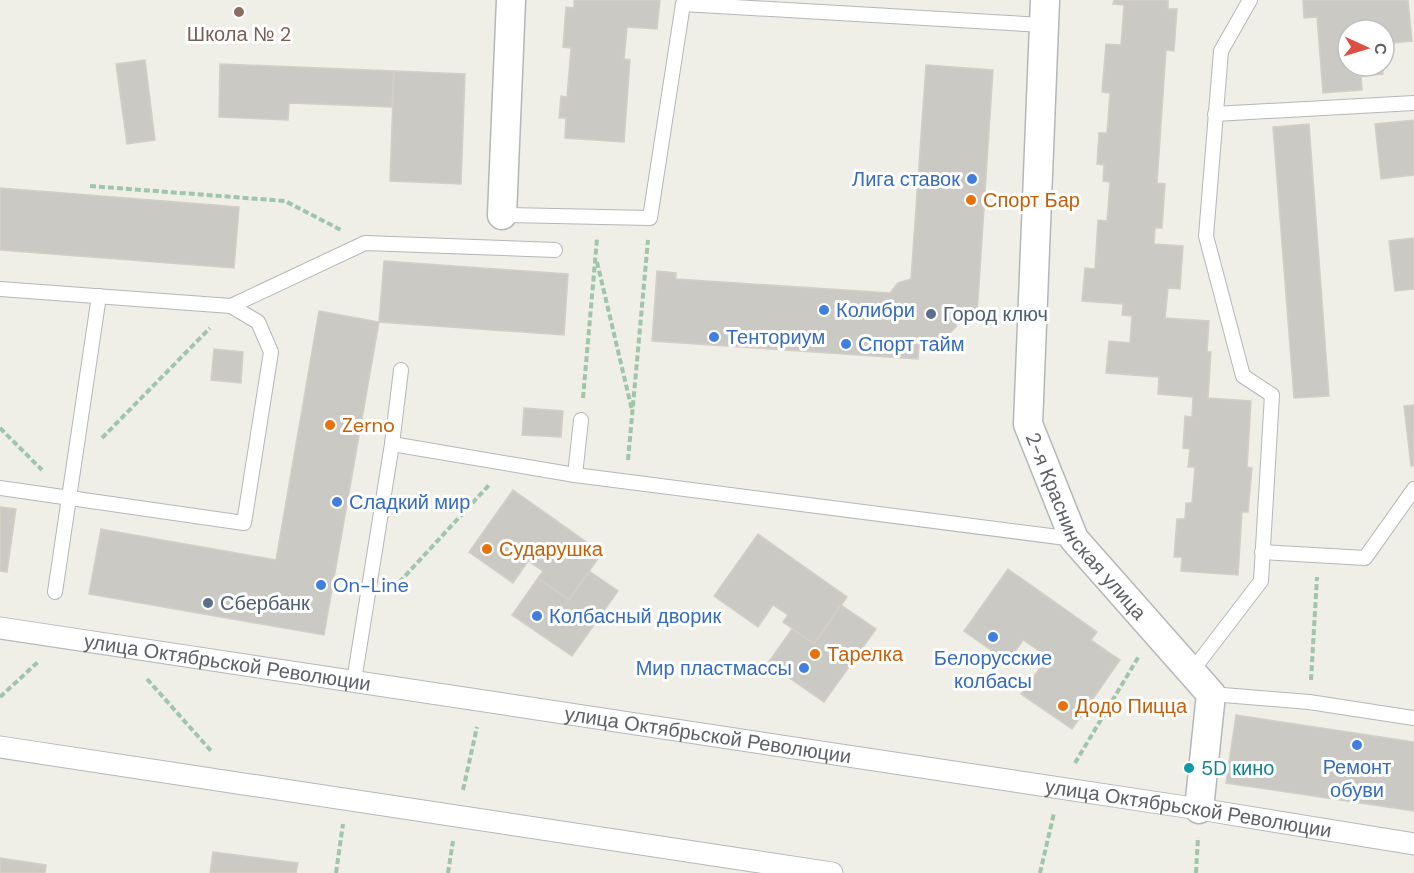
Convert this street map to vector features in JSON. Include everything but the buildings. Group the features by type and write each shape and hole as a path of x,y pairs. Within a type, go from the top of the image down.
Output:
{"street":[{"path":"502,215 511,0"},
{"name":"2-я Краснинская улица","path":"1044,12 1028,424 1074,539 1211,694"},
{"name":"улица Октябрьской Революции","path":"0,628 1199,809 1414,844"},
{"path":"1199,809 1211,694"},
{"path":"0,747 832,873"}],"lane":[{"path":"1192,671 1261,581 1272,395 1243,376 1206,236 1221,51 1250,0"},
{"path":"502,215 650,218 683,4 1044,12"},
{"path":"1215,114 1414,103"},
{"path":"231,306 365,243 555,250"},
{"path":"0,289 231,306 258,322 271,352 244,524 0,488"},
{"path":"55,592 99,296"},
{"path":"354,681 392,444 401,370"},
{"path":"575,475 581,420"},
{"path":"392,444 575,475 1074,539"},
{"path":"1262,552 1365,558 1414,489"},
{"path":"1211,694 1309,702 1414,718"}],"path":[{"path":"90,186 285,201 365,243"},
{"path":"581,420 599,217"},
{"path":"626,482 650,218"},
{"path":"596,258 633,414"},
{"path":"74,467 231,306"},
{"path":"0,428 70,498"},
{"path":"363,621 509,464"},
{"path":"1309,702 1319,555"},
{"path":"1040,873 1059,788 1155,630"},
{"path":"0,697 65,637"},
{"path":"117,645 240,784"},
{"path":"448,873 483,701"},
{"path":"336,873 347,800"}],"place":[{"name":"Школа № 2","path":"239,12"},
{"name":"Лига ставок","path":"972,179"},
{"name":"Спорт Бар","path":"971,200"},
{"name":"Колибри","path":"824,310"},
{"name":"Город ключ","path":"931,314"},
{"name":"Тенториум","path":"714,337"},
{"name":"Спорт тайм","path":"846,344"},
{"name":"Zerno","path":"330,425"},
{"name":"Сладкий мир","path":"337,502"},
{"name":"Сударушка","path":"487,549"},
{"name":"On-Line","path":"321,585"},
{"name":"Сбербанк","path":"208,603"},
{"name":"Колбасный дворик","path":"537,616"},
{"name":"Белорусские колбасы","path":"993,637"},
{"name":"Тарелка","path":"815,654"},
{"name":"Мир пластмассы","path":"804,668"},
{"name":"Додо Пицца","path":"1063,706"},
{"name":"Ремонт обуви","path":"1357,745"},
{"name":"5D кино","path":"1189,768"}]}
